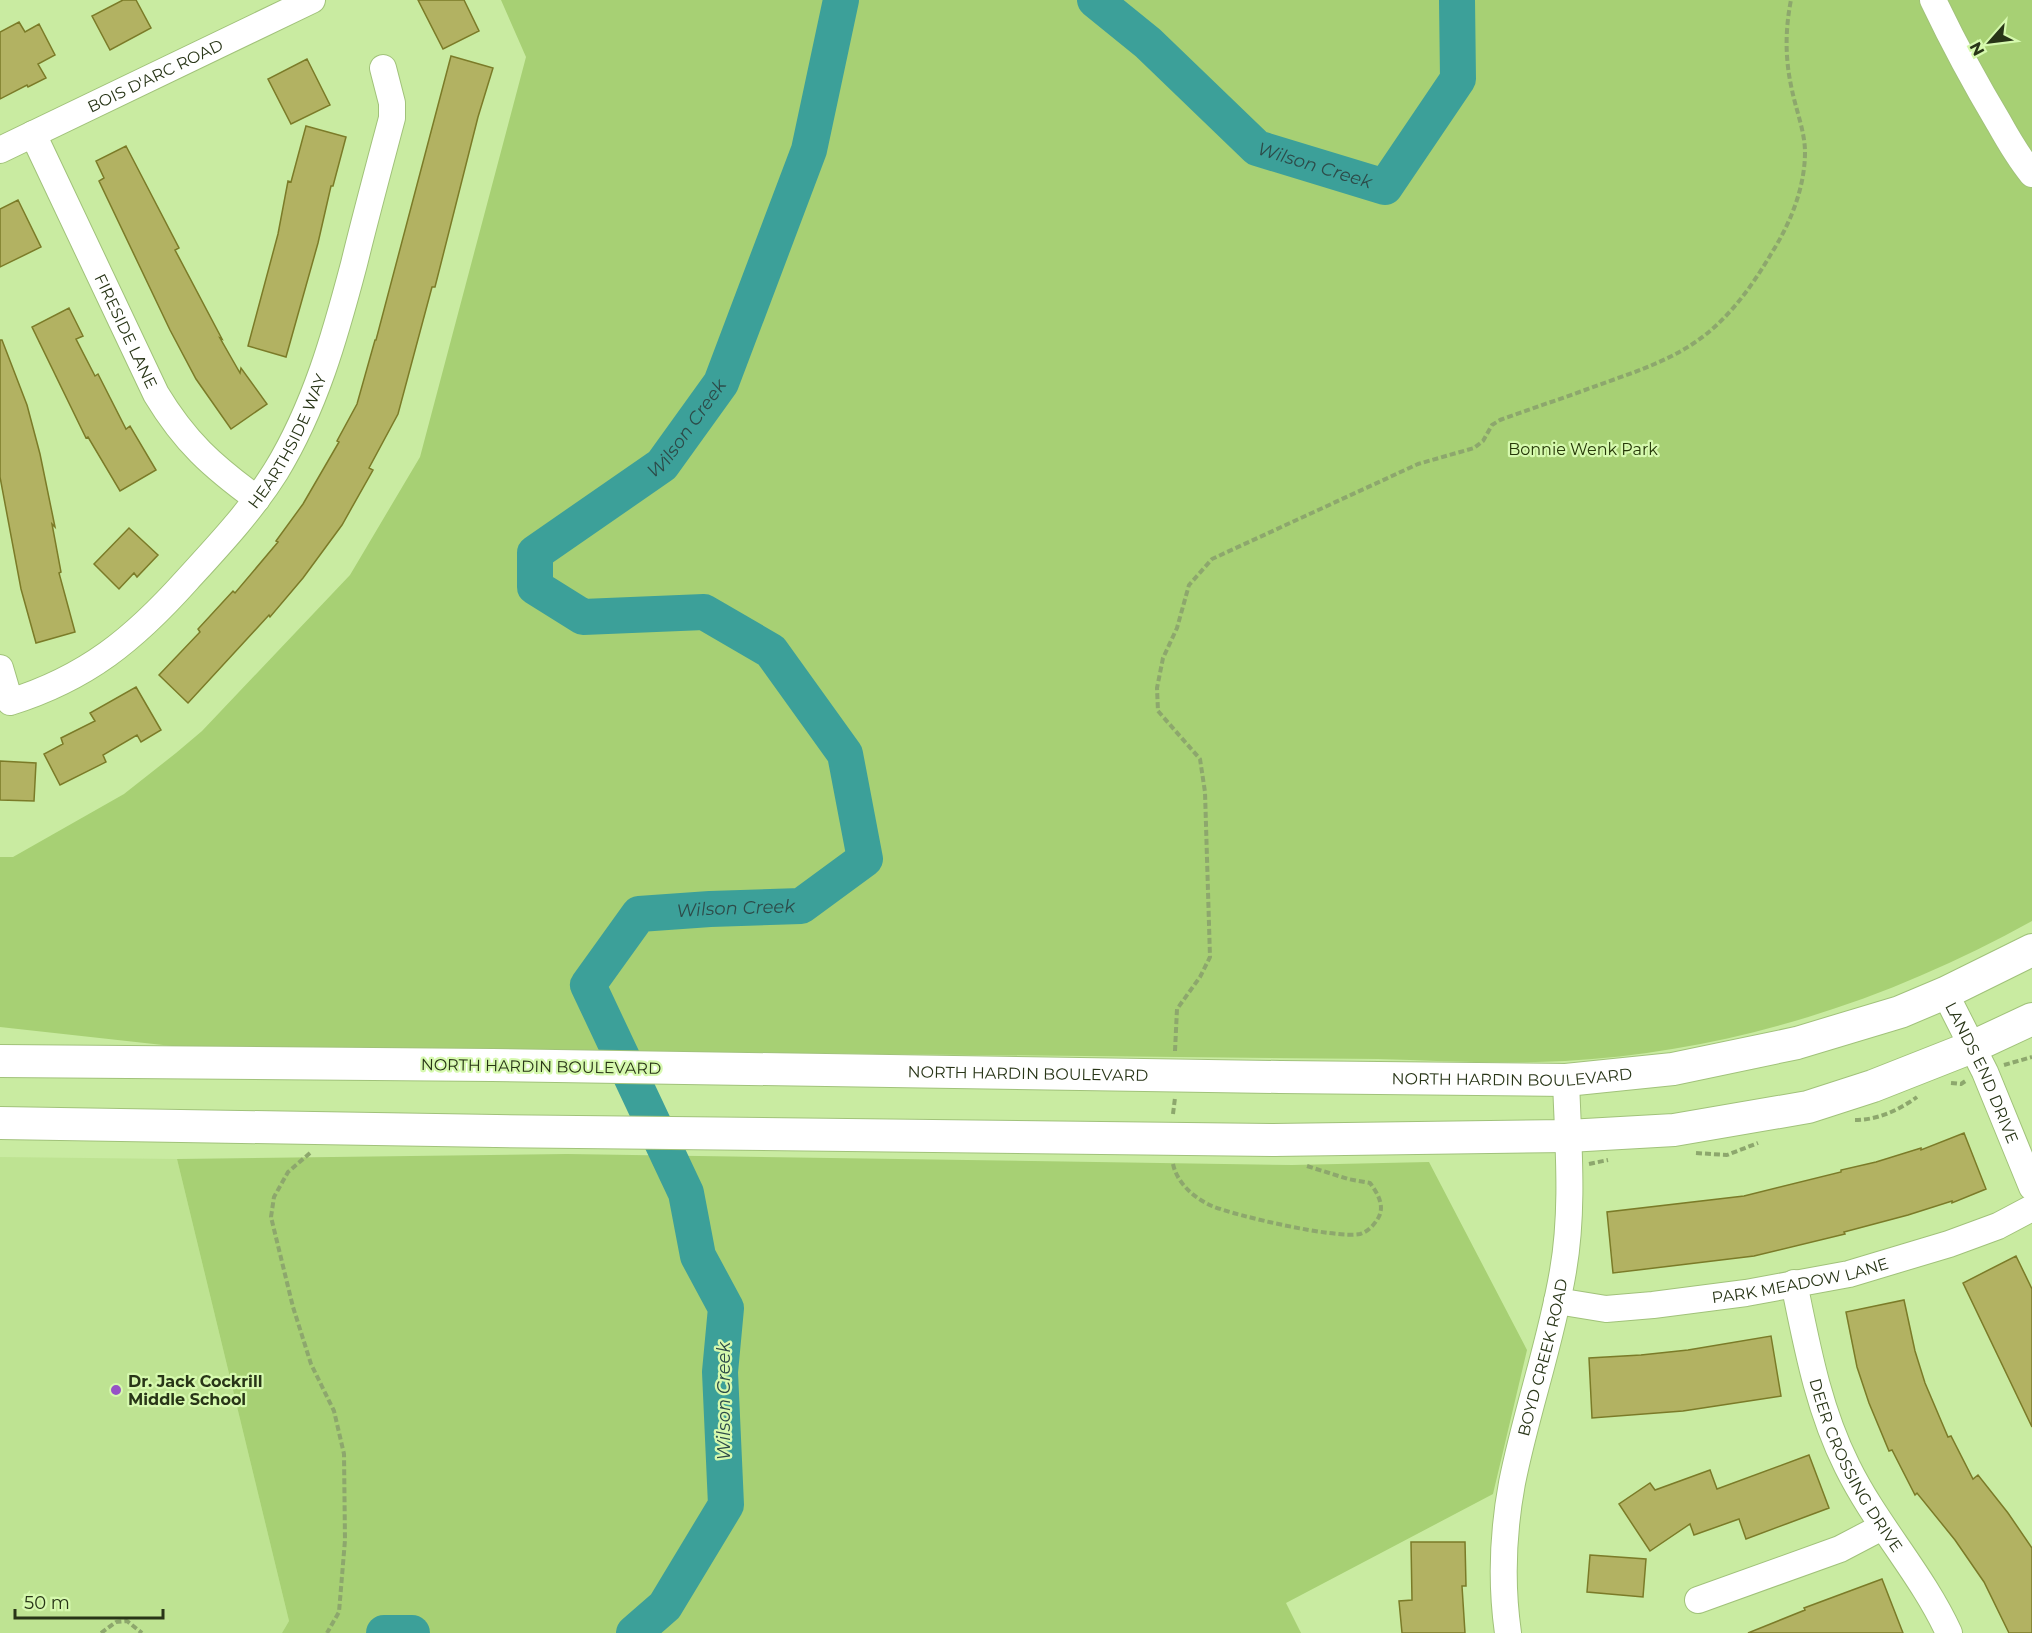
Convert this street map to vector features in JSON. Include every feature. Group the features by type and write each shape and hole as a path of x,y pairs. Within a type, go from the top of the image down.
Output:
{"main road":[{"name":"NORTH HARDIN BOULEVARD","path":"0,1061 492,1065 1566,1080 1673,1069 1797,1043 1900,1012 1945,993 2032,950"},
{"path":"0,1123 1273,1140 1622,1134 1674,1130 1808,1107 1873,1086 1972,1047 2032,1018"}],"street":[{"name":"BOIS D'ARC ROAD","path":"0,150 312,0"},
{"path":"1933,0 1991,110 2022,162 2032,174"},
{"name":"HEARTHSIDE WAY","path":"0,668 10,702 35,694 69,678 126,642 162,608 233,530 275,472 302,422 335,336 392,118 392,103 383,68"},
{"name":"FIRESIDE LANE","path":"33,134 136,356 167,412 211,464 256,499"},
{"name":"LANDS END DRIVE","path":"1945,993 1985,1072 2032,1187"},
{"name":"BOYD CREEK ROAD","path":"1508,1633 1504,1552 1512,1485 1557,1301 1565,1259 1570,1205 1566,1080"},
{"name":"PARK MEADOW LANE","path":"1557,1301 1606,1309 1629,1307 1746,1293 1849,1274 1899,1260 1998,1226 2032,1208"},
{"name":"DEER CROSSING DRIVE","path":"1794,1283 1815,1381 1824,1411 1847,1467 1882,1527 1918,1578 1950,1633"},
{"path":"1698,1600 1840,1549 1882,1527"}],"path":[{"path":"1175,1054 1178,1009 1200,977 1210,957 1205,792 1200,759 1158,711 1157,688 1163,658 1176,628 1189,585 1212,559 1418,464 1474,448 1484,441 1492,425 1500,420 1662,362 1696,342 1718,324 1751,287 1780,240 1797,200 1804,170 1805,150 1791,89 1786,50 1787,21 1791,0"},
{"path":"2014,1063 2032,1057"},
{"path":"1173,1120 1174,1090"},
{"path":"312,1151 288,1172 274,1197 271,1217 293,1307 310,1364 334,1411 344,1454 345,1540 339,1612 327,1633"},
{"path":"1172,1156 1176,1173 1185,1188 1211,1205 1295,1227 1347,1235 1362,1233 1373,1226 1381,1214 1379,1196 1370,1183 1348,1179 1302,1162"},
{"path":"101,1633 117,1622 127,1621 142,1633"}],"shaded area":[{"name":"Dr. Jack Cockrill Middle School","path":"0,1157 177,1159 289,1621 282,1633 0,1633"}],"green space":[{"name":"Bonnie Wenk Park","path":"501,0 2032,0 2032,921 1977,950 1921,975 1806,1018 1687,1047 1627,1056 1565,1061 181,1047 0,1027 0,857 13,857 124,794 202,731 350,575 420,457 526,57"},
{"path":"567,1154 1292,1165 1429,1162 1527,1350 1493,1494 1286,1603 1301,1633 282,1633 289,1621 177,1159"}],"building":[{"path":"123,0 136,0 151,28 110,50 92,16"},
{"path":"418,0 464,0 479,31 443,49"},
{"path":"19,22 25,32 39,24 55,55 38,64 46,78 0,99 0,32"},
{"path":"451,56 493,68 478,117 435,287 432,287 398,414 369,468 373,470 342,525 303,578 270,617 269,615 188,703 159,675 200,632 198,629 233,591 235,593 278,542 276,541 303,504 339,442 337,441 357,404"},
{"path":"307,59 330,105 291,124 268,79"},
{"path":"306,126 346,137 286,357 248,346 278,234 288,181 291,182"},
{"path":"126,146 179,248 175,250 222,339 220,338 240,373 241,368 267,404 231,429 196,379 99,181 104,178 96,161"},
{"path":"18,200 41,247 0,267 0,209"},
{"path":"69,308 83,336 76,339 95,376 98,374 126,429 130,426 156,470 120,491 88,437 86,438 32,327"},
{"path":"0,340 2,340 27,405 40,454 55,527 52,524 61,572 59,573 75,632 36,643 21,589 0,477"},
{"path":"129,528 158,555 137,577 134,573 119,589 94,564"},
{"path":"136,687 161,730 141,742 137,735 103,755 106,762 60,785 44,754 63,744 61,738 95,721 90,713"},
{"path":"0,761 36,763 34,801 0,800"},
{"path":"1964,1133 1986,1189 1952,1203 1952,1201 1844,1232 1845,1234 1754,1256 1613,1273 1607,1212 1744,1196 1841,1172 1841,1170 1921,1148 1921,1150"},
{"path":"2016,1256 2032,1289 2032,1427 1963,1283"},
{"path":"1904,1300 1915,1351 1925,1383 1948,1437 1951,1436 1973,1479 1978,1475 2032,1548 2032,1633 2009,1633 1984,1582 1955,1540 1917,1493 1915,1495 1892,1450 1889,1451 1869,1403 1857,1367 1846,1312"},
{"path":"1771,1336 1781,1396 1683,1411 1592,1418 1589,1358 1688,1350"},
{"path":"1809,1455 1829,1508 1746,1539 1739,1519 1694,1535 1690,1524 1650,1551 1619,1504 1650,1483 1655,1490 1710,1470 1717,1489"},
{"path":"1411,1542 1465,1542 1466,1586 1462,1586 1465,1633 1402,1633 1399,1601 1412,1600"},
{"path":"1590,1555 1646,1559 1643,1597 1587,1592"},
{"path":"1882,1579 1903,1633 1748,1633 1805,1610 1804,1608"}],"waterway":[{"name":"Wilson Creek","path":"634,1633 665,1606 726,1505 720,1372 726,1308 698,1256 686,1193 588,985 639,914 801,906 865,859 845,754 771,651 704,612 583,617 535,587 535,553 662,465 721,383 809,150 841,0"},
{"name":"Wilson Creek","path":"1095,0 1148,43 1257,148 1385,187 1458,79 1457,0"},
{"path":"384,1633 412,1633"}],"place":[{"name":"Dr. Jack Cockrill Middle School","path":"116,1390"}]}
